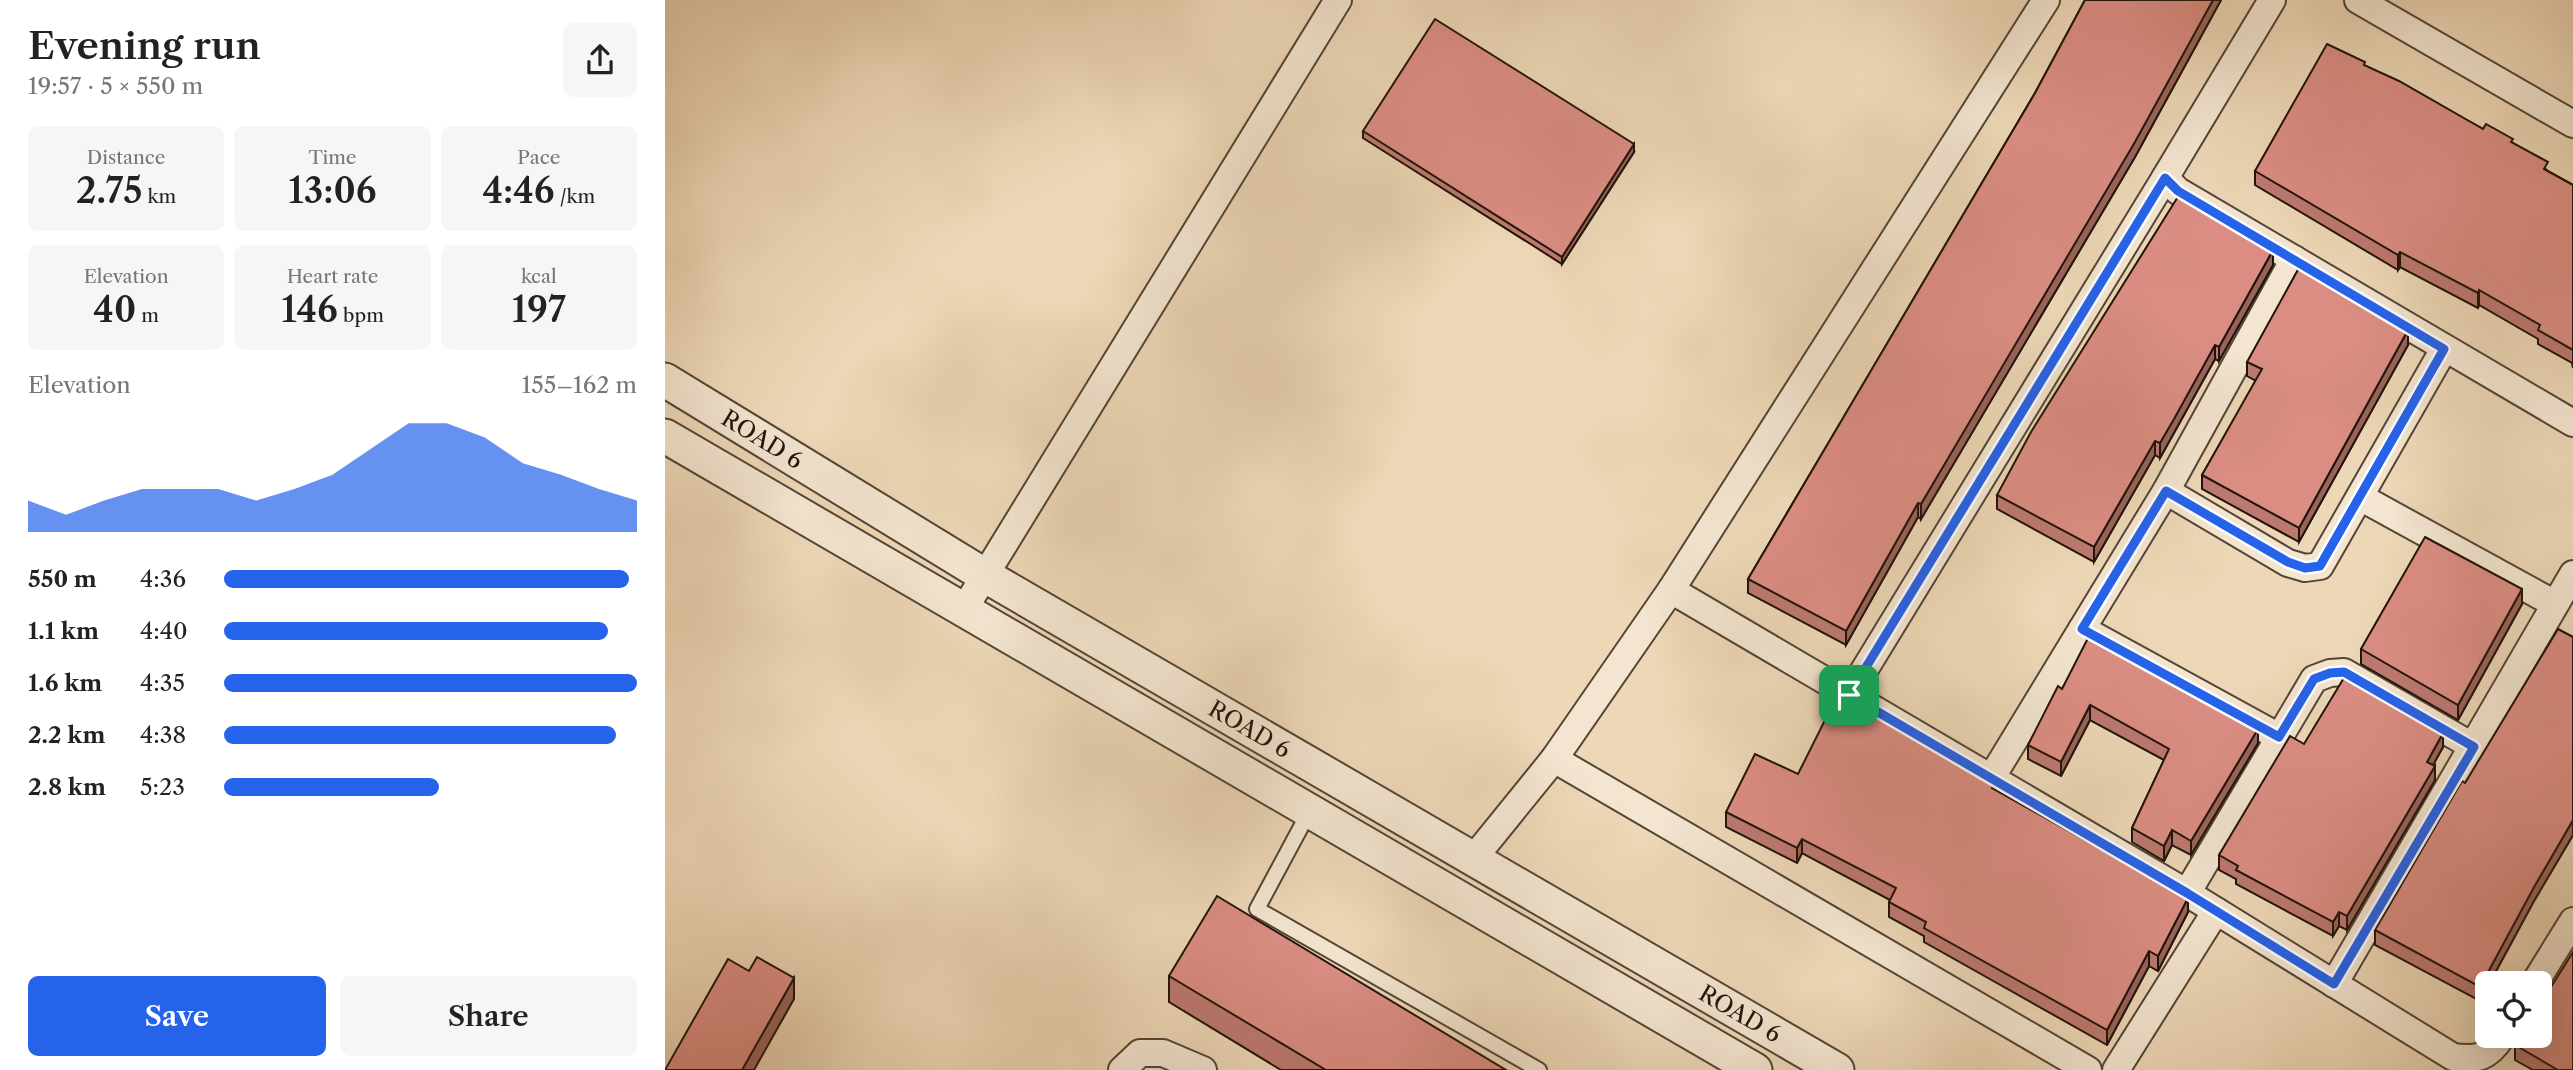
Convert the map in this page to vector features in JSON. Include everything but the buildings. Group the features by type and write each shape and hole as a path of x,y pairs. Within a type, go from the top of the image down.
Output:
{"street":[{"path":"963,611 1338,0"},
{"path":"1473,859 1554,760 1671,590 2046,0"},
{"path":"1849,695 2272,0"},
{"path":"2370,3 2573,124"},
{"path":"2165,178 2178,191 2573,424"},
{"path":"1990,780 2166,491 2294,259"},
{"path":"2166,491 2288,562 2305,568 2320,566 2444,349"},
{"name":"ROAD 6","path":"665,380 984,575 1837,1070"},
{"name":"ROAD 6","path":"665,436 1755,1070"},
{"path":"2360,497 2555,604"},
{"path":"2334,984 2573,573"},
{"path":"1671,590 1990,780 2187,893 2453,1057 2476,1060 2494,1048"},
{"path":"2082,629 2279,737"},
{"path":"2187,893 2314,679 2330,673 2344,672 2474,747"},
{"path":"1554,760 2088,1070"},
{"path":"2116,1070 2216,911"},
{"path":"2542,971 2573,921"},
{"path":"1122,1070 1140,1053 1163,1053 1203,1070"}],"lane":[{"path":"1309,812 1257,909 1539,1070"}],"route":[{"path":"2165,178 2178,191 2444,349 2320,566 2305,568 2288,562 2166,491 2082,629 2279,737 2314,679 2330,673 2344,672 2474,747 2334,984 2187,893 1849,695 2165,178"}]}
